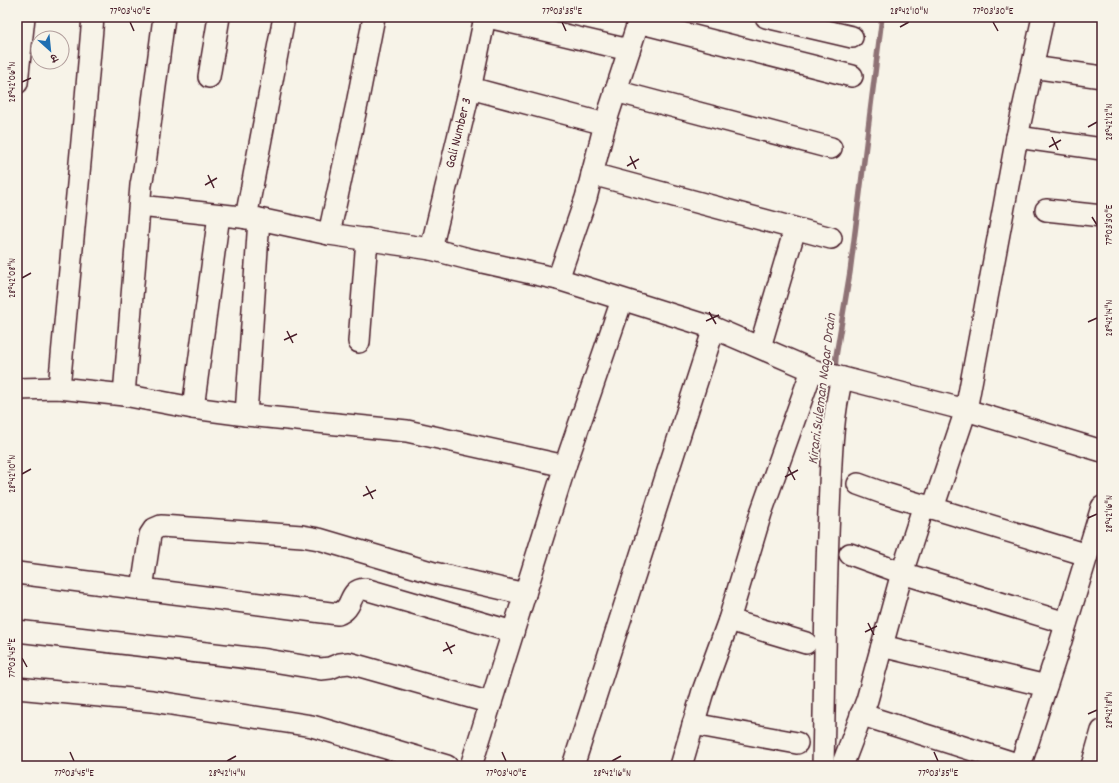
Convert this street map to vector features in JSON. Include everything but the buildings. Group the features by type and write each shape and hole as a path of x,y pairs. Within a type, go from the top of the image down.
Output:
{"street":[{"path":"17,82 24,17"},
{"path":"59,388 93,17"},
{"path":"124,395 141,185 164,17"},
{"path":"209,77 219,17"},
{"path":"246,415 253,218 284,17"},
{"path":"329,234 374,17"},
{"name":"Gali Number 3","path":"431,249 470,88 485,17"},
{"path":"488,17 628,50"},
{"path":"766,17 852,37"},
{"path":"842,766 867,700 902,573 966,410 1017,137 1043,17"},
{"path":"558,279 586,198 605,124 639,19 852,76"},
{"path":"1032,67 1102,77"},
{"path":"470,88 605,124"},
{"path":"615,91 831,148"},
{"path":"1017,137 1102,149"},
{"path":"592,174 831,238"},
{"path":"140,206 219,216 253,218 329,234 431,249 558,279 714,328 830,375 966,410 1102,451"},
{"path":"1046,210 1102,216"},
{"path":"193,408 219,216"},
{"path":"760,347 795,229"},
{"path":"359,342 367,239"},
{"path":"471,766 565,466 622,300"},
{"path":"573,766 714,328"},
{"path":"680,766 703,691 729,620 761,513 830,375"},
{"path":"823,766 827,559 832,452 836,404 830,375"},
{"path":"17,389 59,388 124,395 193,408 246,415 407,432 565,466"},
{"path":"858,484 1087,555"},
{"path":"862,714 1020,766 1102,507"},
{"path":"142,589 150,535 154,529 161,526 302,536 319,539 434,573 525,594"},
{"path":"850,554 902,573 1066,623"},
{"path":"17,573 338,614 347,609 354,593 358,589 365,588 513,632"},
{"path":"729,620 806,643"},
{"path":"17,631 267,660 321,669 349,663 491,704"},
{"path":"882,646 1046,686"},
{"path":"17,688 152,701 312,726 447,766"},
{"path":"693,724 797,743"},
{"path":"1092,766 1102,732"}],"waterway":[{"name":"Kirari Suleman Nagar Drain","path":"835,371 836,356 850,272 882,17"}]}
